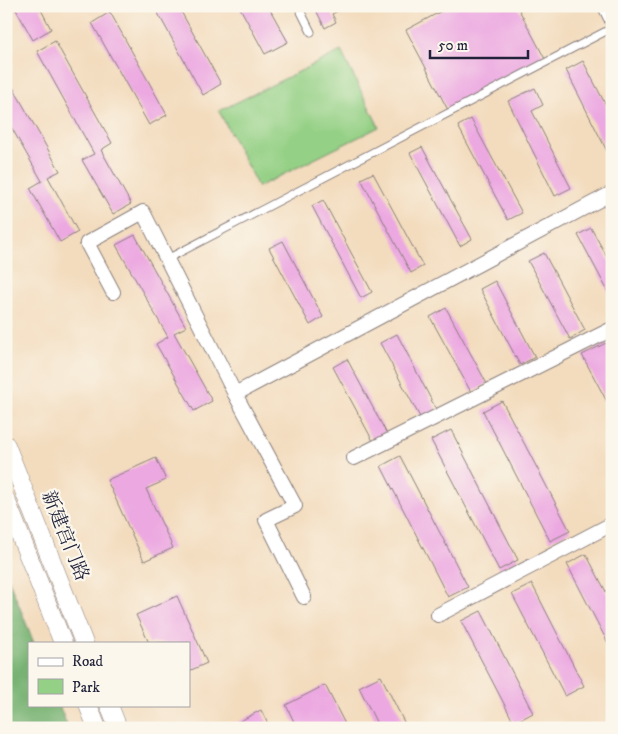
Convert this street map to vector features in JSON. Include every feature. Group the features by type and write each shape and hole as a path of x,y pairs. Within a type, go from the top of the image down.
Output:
{"street":[{"path":"235,394 612,193"},
{"path":"114,292 87,243 144,212 235,394 295,506 266,520 304,597"},
{"path":"354,458 612,329"},
{"name":"新建宫门路","path":"6,445 84,642"},
{"path":"6,500 63,642"},
{"path":"438,614 612,524"},
{"path":"88,706 97,728"},
{"path":"109,706 118,728"}],"lane":[{"path":"298,6 311,32"},
{"path":"167,259 612,28 601,6"}],"green space":[{"path":"341,51 379,127 258,187 219,111"},
{"path":"6,573 34,642 28,642 28,706 59,706 68,728 6,728"}],"building":[{"path":"14,6 39,6 51,29 33,40"},
{"path":"154,6 178,6 221,84 203,95"},
{"path":"239,6 268,6 288,42 265,54"},
{"path":"314,6 347,6 332,14 336,22 325,28"},
{"path":"451,6 517,6 545,59 448,110 406,30"},
{"path":"110,12 167,115 149,125 92,23"},
{"path":"55,41 112,143 101,150 131,204 113,214 82,160 94,154 37,51"},
{"path":"583,61 612,117 612,161 566,70"},
{"path":"6,75 60,171 48,177 78,232 60,242 30,188 42,181 6,118"},
{"path":"535,88 543,105 532,111 571,188 555,196 508,101"},
{"path":"471,119 522,213 508,220 458,126"},
{"path":"422,147 472,239 460,246 410,153"},
{"path":"373,173 423,266 411,273 361,179"},
{"path":"323,200 372,292 361,298 312,206"},
{"path":"591,228 612,266 612,299 578,235"},
{"path":"135,235 186,327 174,333 212,401 194,411 156,344 168,337 116,245"},
{"path":"283,241 323,317 310,325 269,248"},
{"path":"544,253 585,330 570,339 528,261"},
{"path":"495,281 535,357 520,365 480,289"},
{"path":"446,308 487,384 471,392 430,317"},
{"path":"397,334 437,411 421,419 380,343"},
{"path":"606,343 612,354 612,411 582,355"},
{"path":"347,359 388,436 374,443 333,367"},
{"path":"502,401 570,531 550,541 483,411"},
{"path":"451,430 518,560 499,570 431,440"},
{"path":"400,456 468,587 448,597 381,466"},
{"path":"156,458 166,480 146,489 173,548 144,561 107,480"},
{"path":"586,554 612,603 612,651 567,564"},
{"path":"532,584 584,686 565,696 512,594"},
{"path":"177,596 207,663 190,671 190,642 149,642 136,615"},
{"path":"481,611 533,713 514,723 461,621"},
{"path":"381,676 407,728 379,728 359,687"},
{"path":"325,685 347,728 297,728 286,705"},
{"path":"261,710 270,728 227,728"}]}
